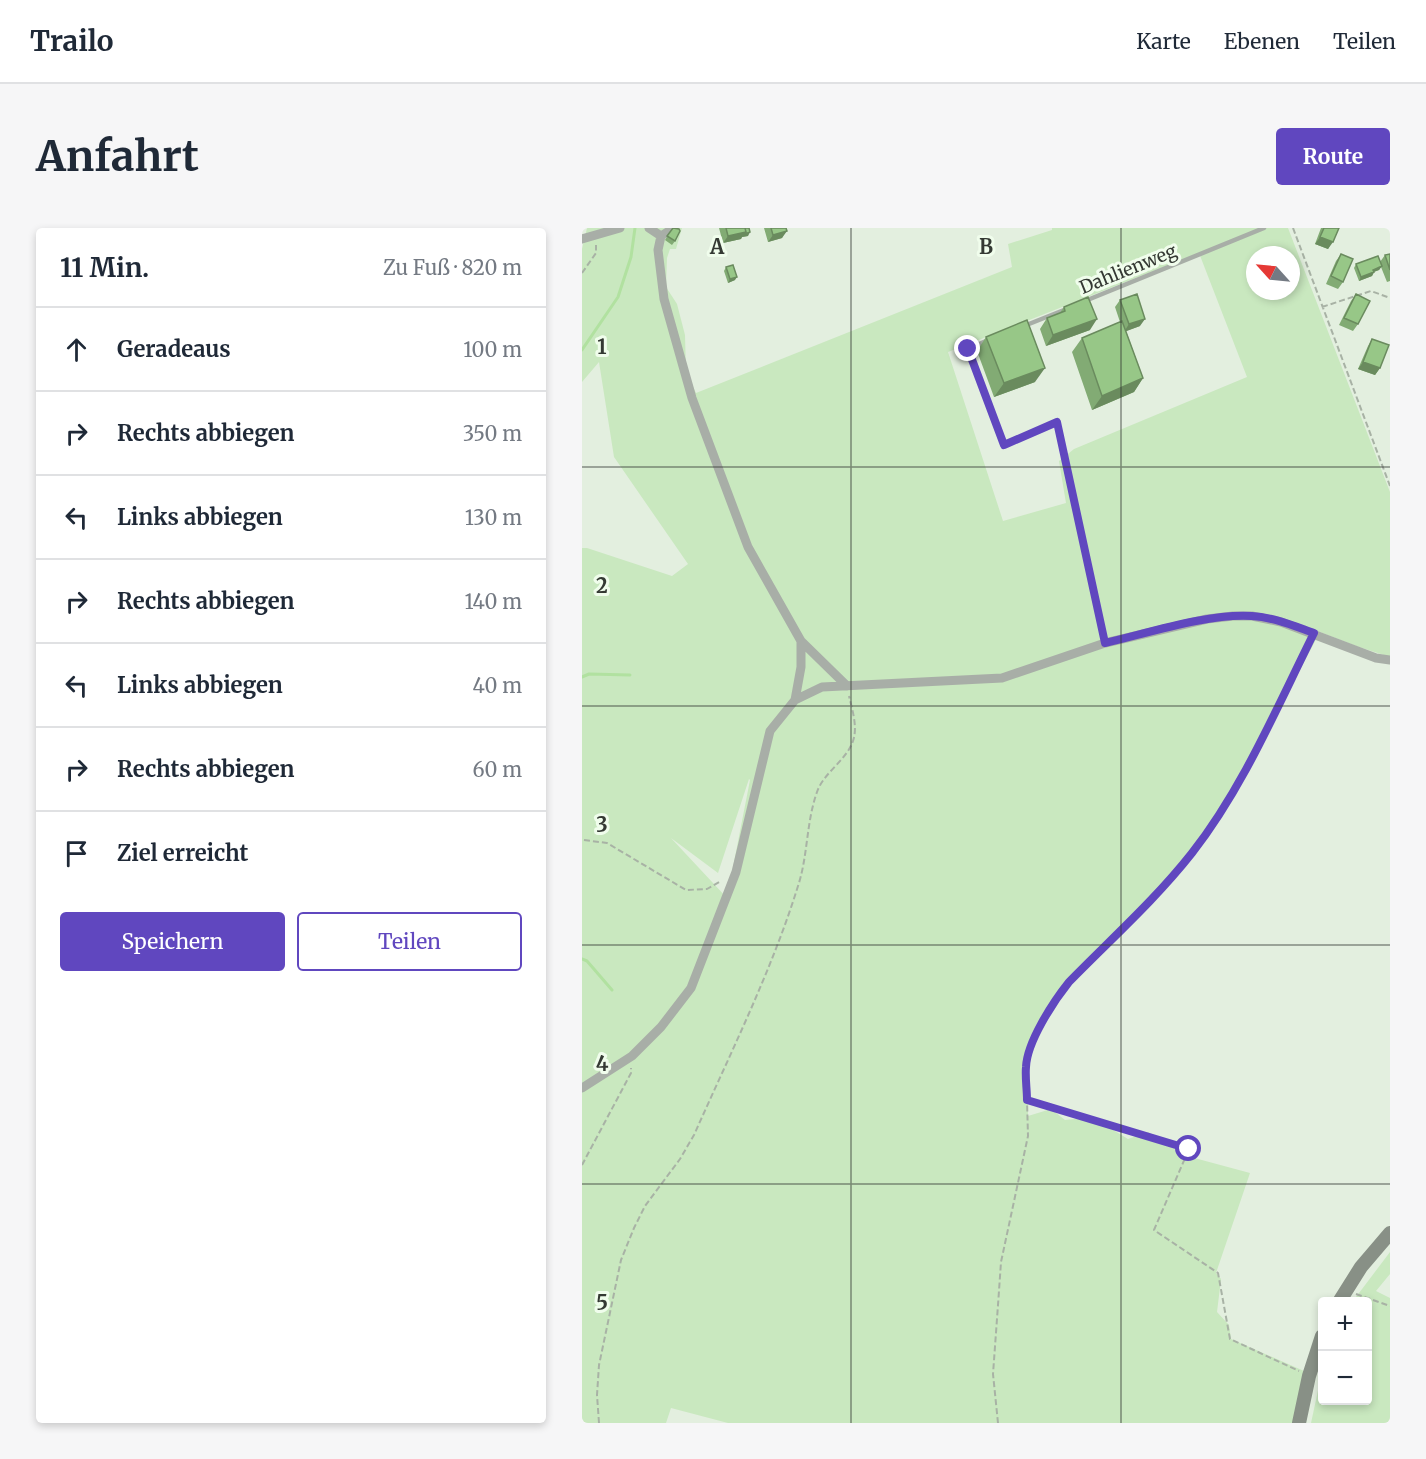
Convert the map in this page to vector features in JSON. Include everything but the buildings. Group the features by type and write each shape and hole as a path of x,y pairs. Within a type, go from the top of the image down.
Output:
{"street":[{"path":"582,239 620,228"},
{"path":"649,228 661,236"},
{"path":"674,228 661,236 658,250 664,299 692,398 748,548 801,641 847,686"},
{"path":"582,1088 632,1056 661,1027 691,988 736,872 770,731 795,700 822,687 1002,678 1105,643 1207,619 1233,616 1252,616 1281,622 1376,658 1390,660"},
{"path":"795,700 801,667 801,641"},
{"path":"1342,1296 1361,1267 1390,1233"},
{"path":"1299,1423 1309,1376 1318,1350"}],"lane":[{"name":"Dahlienweg","path":"1078,304 1264,228"},
{"name":"Dahlienweg","path":"1023,326 1067,308"},
{"path":"990,340 968,349 1004,445 1057,422 1105,643"}],"path":[{"path":"1293,228 1390,486"},
{"path":"582,273 596,254 597,235"},
{"path":"1322,306 1371,291 1390,298"},
{"path":"998,1423 993,1374 1001,1262 1028,1136 1026,1065 1035,1037 1058,996 1069,982 1165,885 1209,829 1246,768 1314,633"},
{"path":"599,1423 597,1395 599,1365 621,1260 645,1206 680,1159 694,1135 784,926 803,872 817,792 825,776 843,757 854,740 855,725 847,686"},
{"path":"584,840 607,843 686,890 707,889 736,872"},
{"path":"582,1165 631,1072 632,1056"},
{"path":"1027,1100 1189,1149 1154,1230 1218,1273 1230,1339 1309,1376"},
{"path":"1342,1296 1390,1306"}],"green space":[{"path":"587,228 682,228 676,249 670,249 667,258 666,287 677,304 685,335 686,372 696,393 1012,267 1008,244 1052,230 1052,228 1288,228 1295,246 1246,246 1246,300 1300,300 1300,259 1390,492 1390,657 1320,632 1243,777 1195,852 1136,919 1074,978 1058,999 1043,1026 1028,1066 1028,1116 1051,1109 1065,1120 1092,1117 1128,1139 1148,1132 1187,1156 1250,1173 1216,1273 1221,1279 1217,1312 1229,1325 1231,1339 1304,1371 1293,1423 728,1423 671,1408 666,1423 582,1423 582,548 672,576 688,564 614,457 599,362 582,382 582,249","holes":["1199,253 1247,377 1074,449 1059,461 1066,503 1003,521 948,352","750,780 727,898 671,838 718,873"]},
{"path":"1390,1252 1390,1274 1376,1291 1390,1298 1390,1423 1311,1423 1318,1391 1318,1405 1372,1405 1372,1297 1356,1297"}],"waterway":[{"path":"582,350 618,297 631,257 635,228"},
{"path":"582,677 589,674 630,675"},
{"path":"582,959 587,961 612,990"}],"route":[{"path":"968,349 1004,445 1057,422 1105,643 1207,619 1233,616 1252,616 1281,622 1314,633 1246,768 1209,829 1165,885 1058,996 1035,1037 1026,1065 1027,1100 1189,1149"}]}
